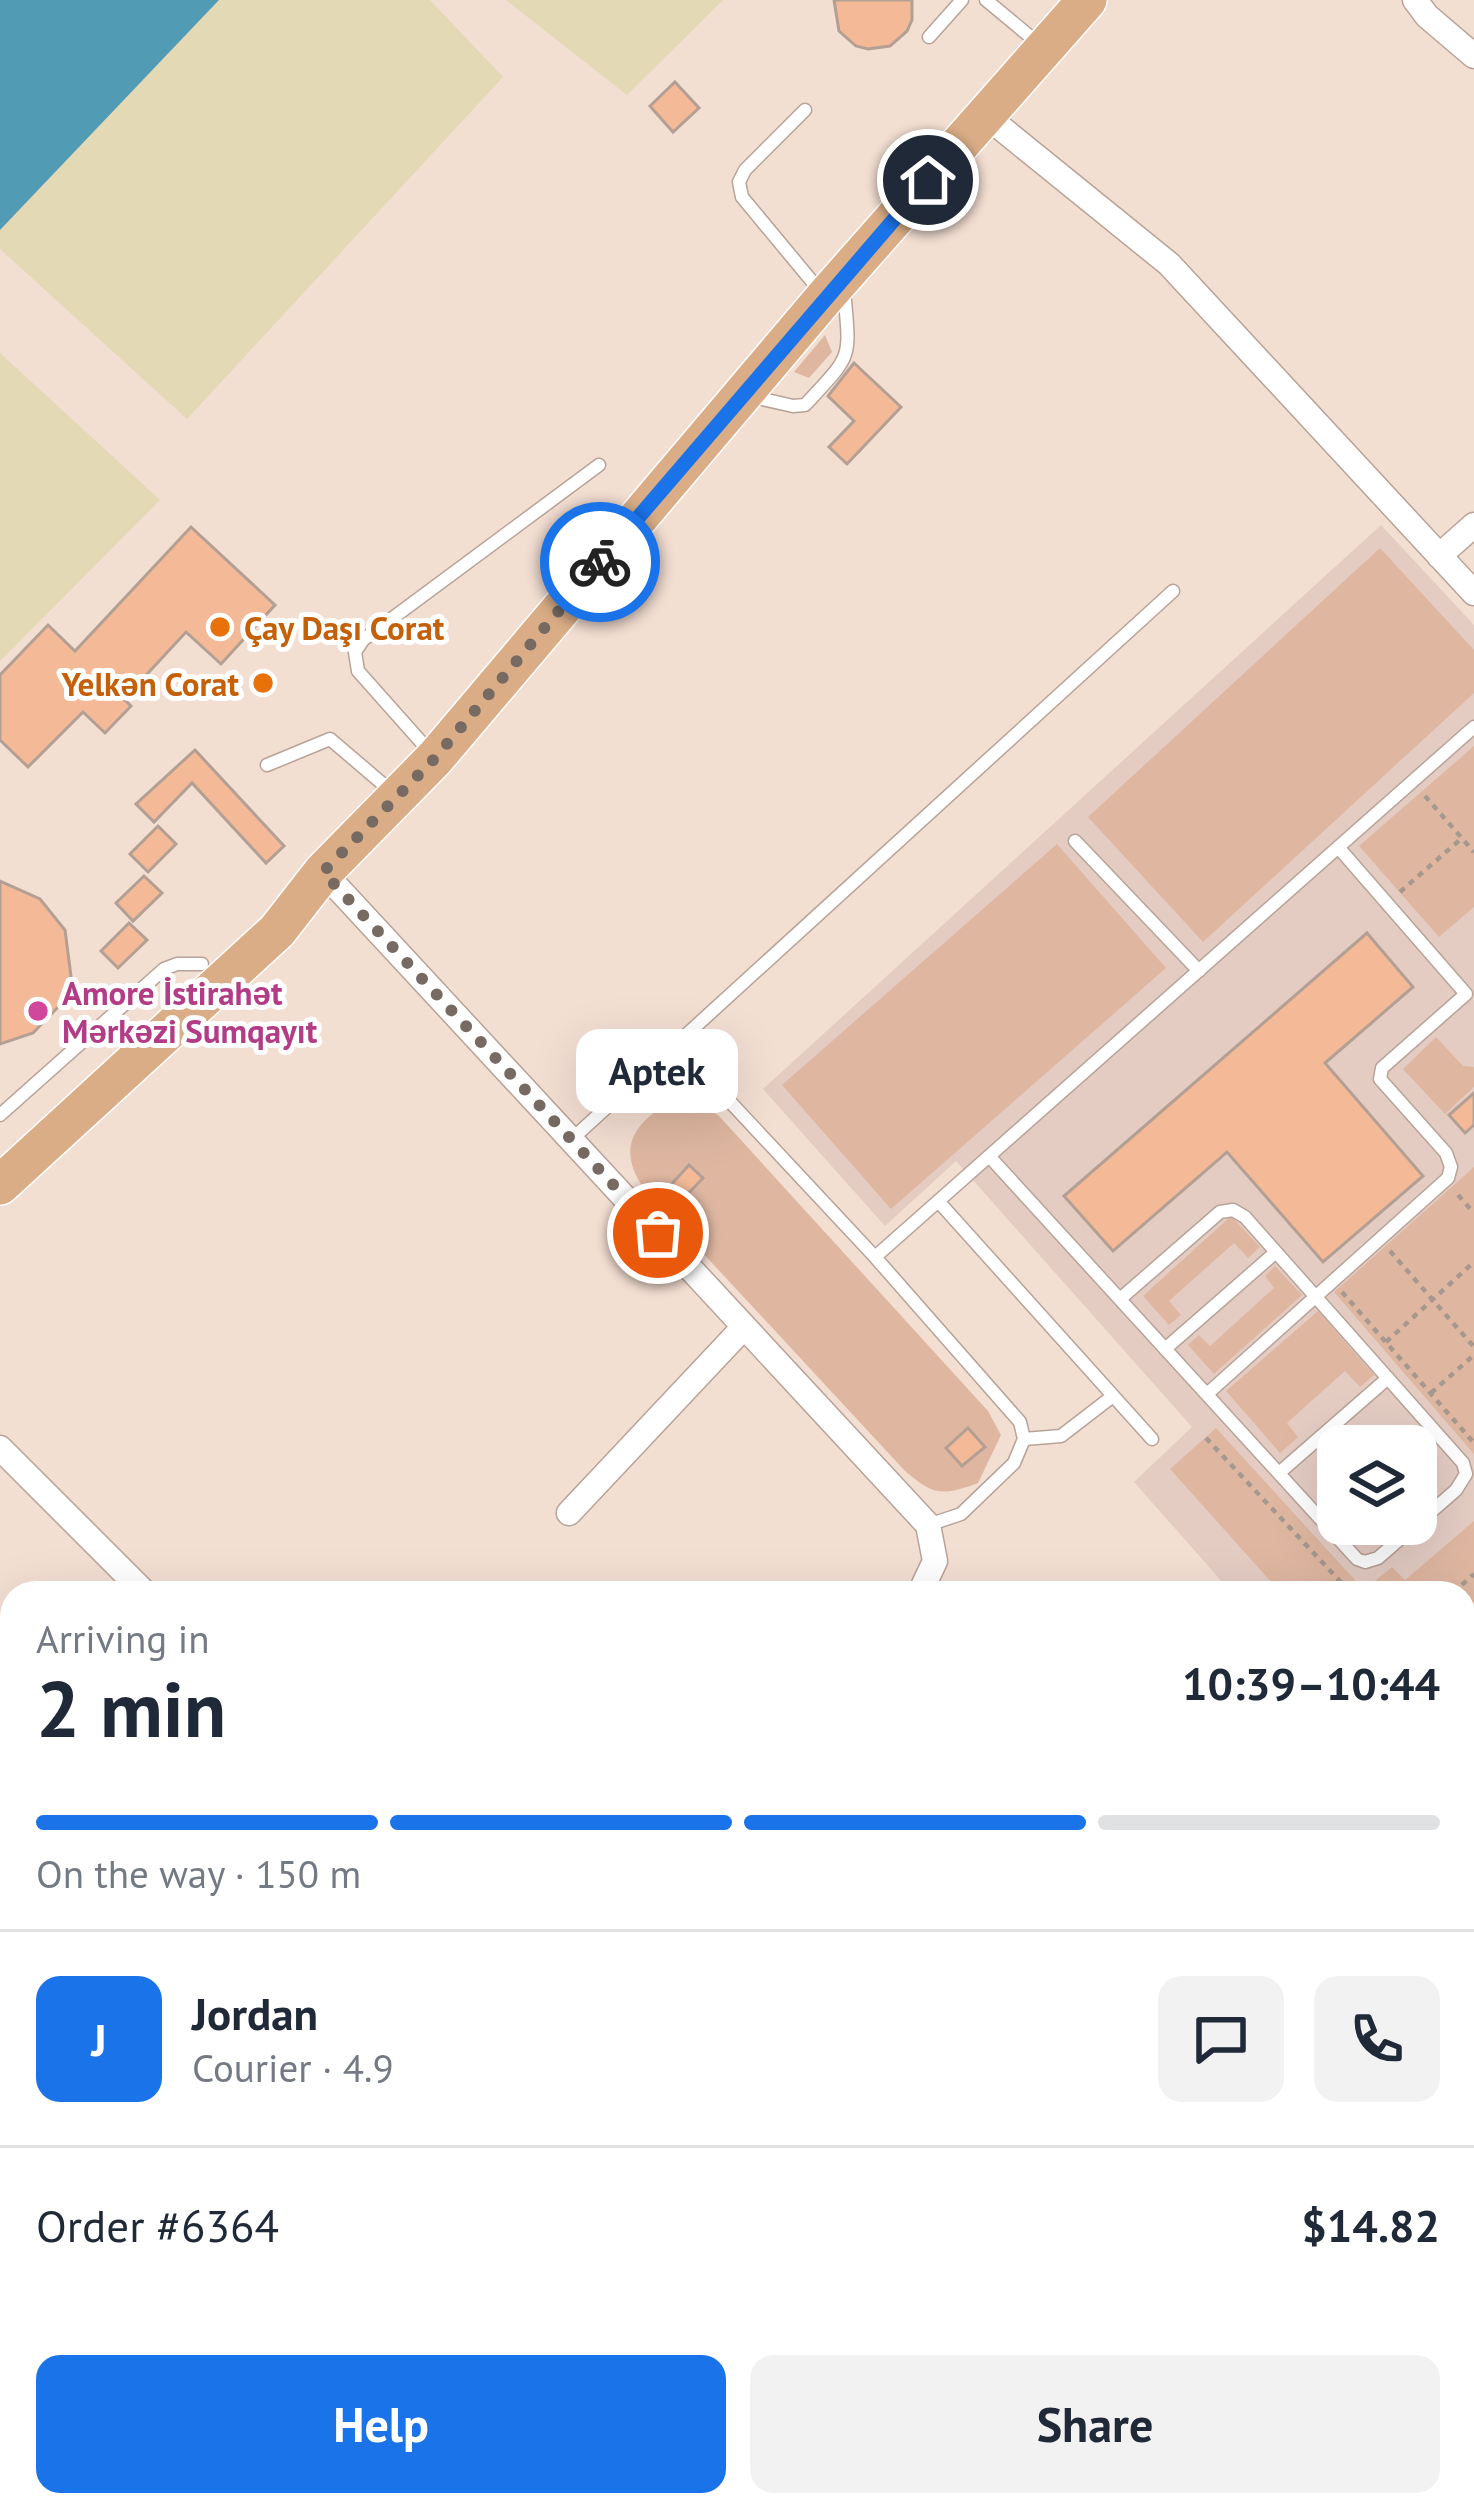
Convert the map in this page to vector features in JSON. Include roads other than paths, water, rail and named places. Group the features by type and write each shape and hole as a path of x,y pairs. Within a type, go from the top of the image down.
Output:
{"main road":[{"path":"0,1184 255,952 323,872 435,758 834,287 1087,0"},
{"path":"0,1148 249,922 323,872"}],"street":[{"path":"1415,0 1474,56"},
{"path":"986,115 1169,264 1474,593"},
{"path":"1439,556 1474,525"},
{"path":"323,872 928,1525 935,1561 926,1581"},
{"path":"569,1513 742,1328"},
{"path":"0,1448 133,1581"}],"lane":[{"path":"929,37 962,0"},
{"path":"986,0 1044,49"},
{"path":"742,394 805,405 845,362 849,350 834,287 742,197 740,182 745,170 805,110"},
{"path":"435,758 358,671 355,652 363,640 599,465"},
{"path":"572,1138 1173,591"},
{"path":"874,1257 1474,727"},
{"path":"267,765 329,739 398,797"},
{"path":"1075,841 1199,971"},
{"path":"1207,1394 1448,1178 1451,1167 1446,1153 1380,1078 1382,1068 1470,998 1338,847"},
{"path":"0,1115 164,970 177,964 202,964"},
{"path":"677,1045 1010,1407 1024,1439 1014,1462 961,1514 928,1525"},
{"path":"989,1156 1357,1559 1378,1558 1456,1490 1466,1474 1463,1463 1388,1378 1245,1217 1233,1210 1220,1212 1120,1299"},
{"path":"938,1201 1152,1439"},
{"path":"1165,1349 1276,1252"},
{"path":"1279,1473 1388,1378"},
{"path":"1024,1439 1061,1436 1113,1396"}],"water":[{"path":"0,0 219,0 0,230"}],"place":[{"name":"Çay Daşı Corat","path":"220,627"},
{"name":"Yelkən Corat","path":"263,683"},
{"name":"Amore İstirahət Mərkəzi Sumqayıt","path":"38,1011"},
{"name":"Aptek","path":"658,1233"}]}
